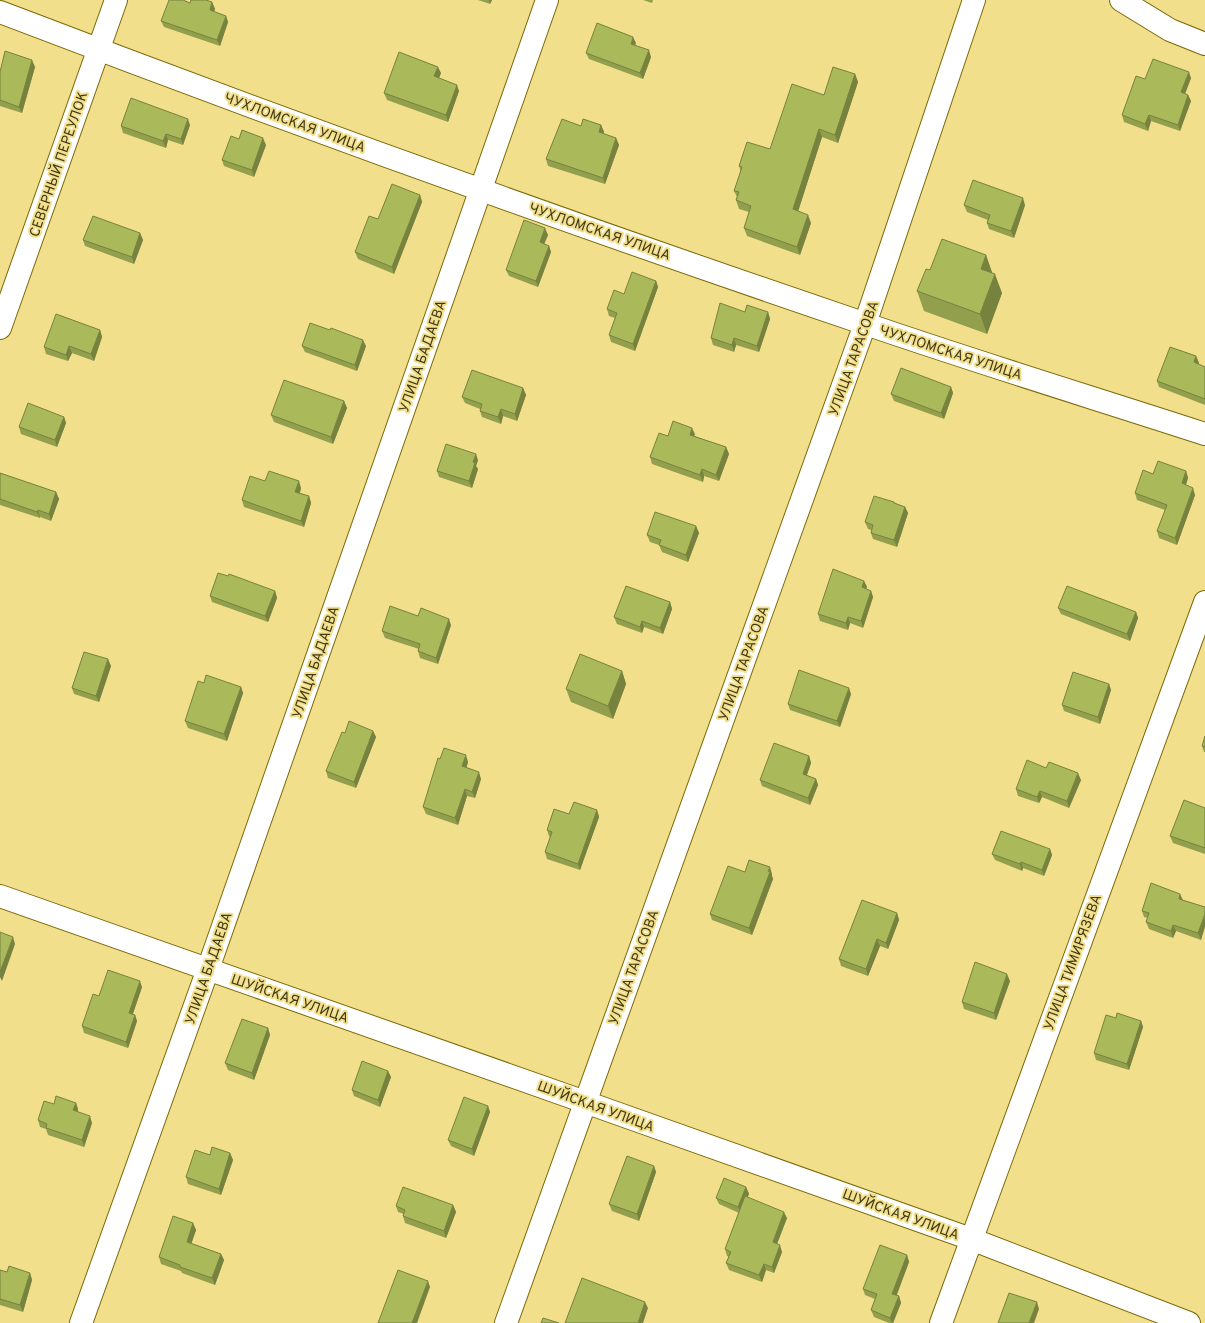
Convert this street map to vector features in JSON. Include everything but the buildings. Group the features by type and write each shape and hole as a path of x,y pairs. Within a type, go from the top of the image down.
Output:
{"street":[{"name":"СЕВЕРНЫЙ ПЕРЕУЛОК","path":"0,328 116,0"},
{"name":"УЛИЦА БАДАЕВА","path":"81,1323 208,969 547,0"},
{"name":"УЛИЦА ТАРАСОВА","path":"506,1323 865,324 974,0"},
{"path":"1121,0 1170,30 1205,44"},
{"name":"ЧУХЛОМСКАЯ УЛИЦА","path":"0,12 98,50 480,190 865,324 1205,434"},
{"name":"УЛИЦА ТИМИРЯЗЕВА","path":"941,1323 970,1239 1205,602"},
{"name":"ШУЙСКАЯ УЛИЦА","path":"0,896 970,1239 1189,1323"}]}
